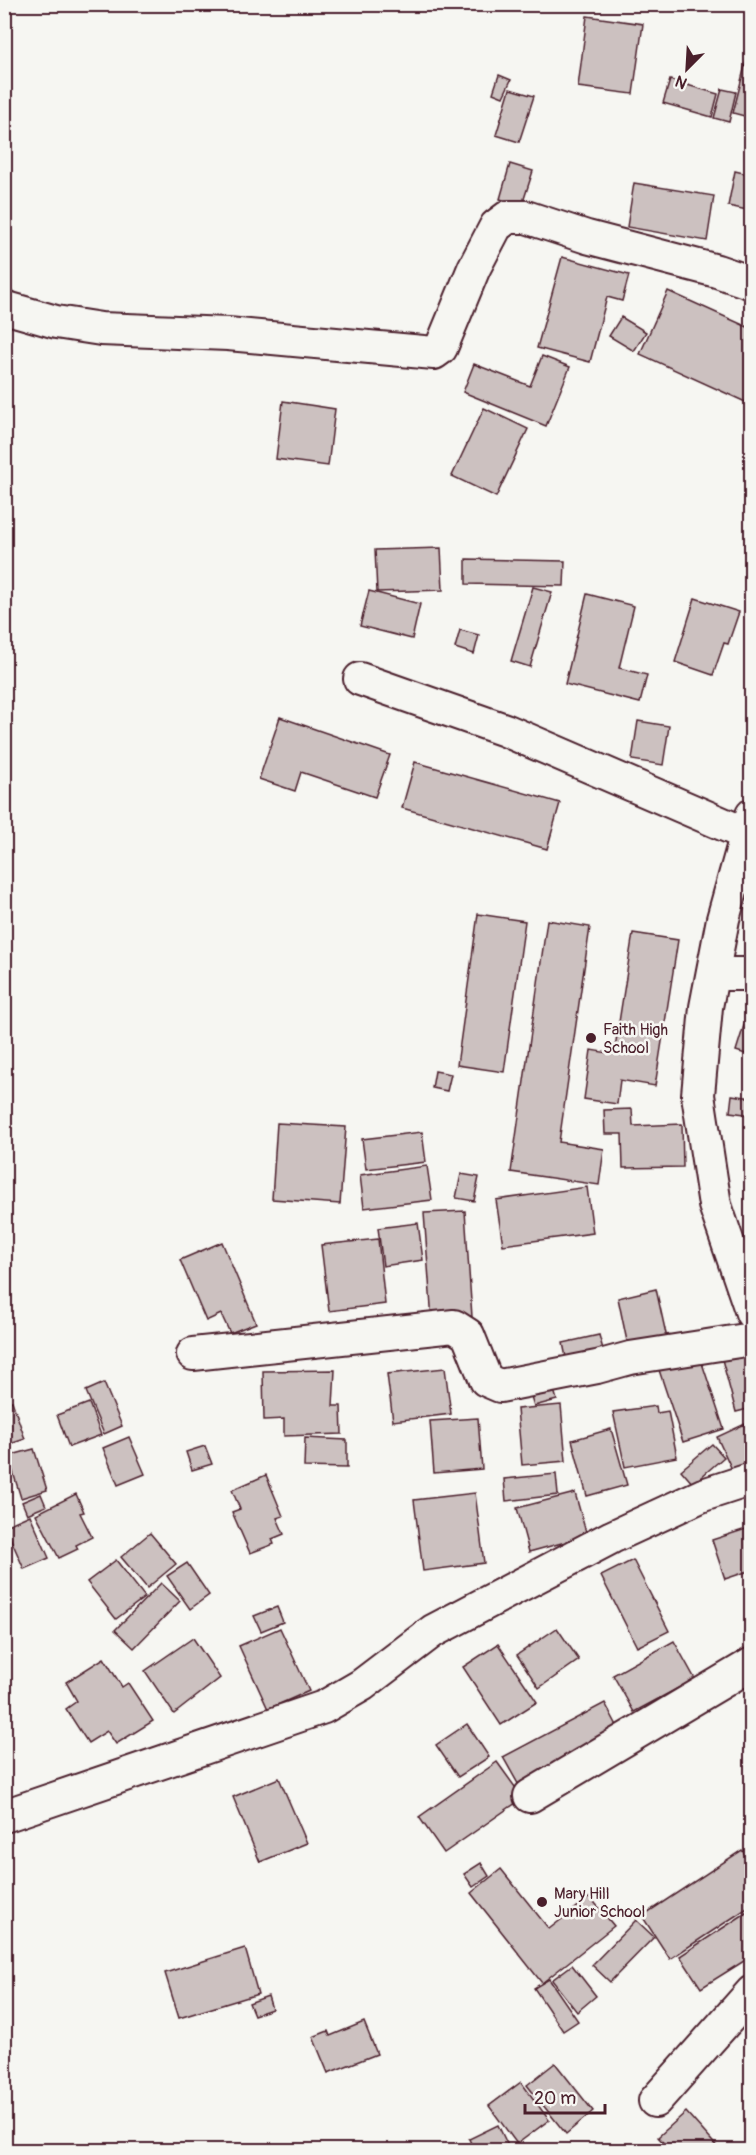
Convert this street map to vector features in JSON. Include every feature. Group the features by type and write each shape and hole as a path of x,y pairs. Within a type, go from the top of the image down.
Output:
{"street":[{"path":"4,307 56,322 101,329 228,334 434,354 441,348 474,268 496,226 508,217 526,217 752,283"},
{"path":"360,679 505,730 749,824 723,919 706,1007 698,1095 715,1206 752,1313"},
{"path":"713,974 752,974"},
{"path":"193,1354 454,1326 468,1335 486,1380 500,1386 597,1367 630,1358 752,1339"},
{"path":"4,1816 324,1707 362,1685 433,1631 612,1537 703,1495 752,1479"},
{"path":"530,1796 752,1664"},
{"path":"655,2101 752,1992"}],"building":[{"path":"587,16 643,24 633,94 578,87"},
{"path":"752,38 752,118 733,113"},
{"path":"499,75 511,80 503,97 493,93"},
{"path":"670,80 718,94 712,117 663,103"},
{"path":"510,89 534,96 519,142 496,135"},
{"path":"722,89 736,92 729,122 714,118"},
{"path":"510,164 533,171 522,205 500,199"},
{"path":"735,171 752,175 752,211 728,206"},
{"path":"634,183 714,196 707,241 627,227"},
{"path":"562,257 629,275 622,301 607,297 590,362 537,348"},
{"path":"668,291 752,329 752,405 640,354"},
{"path":"621,317 646,332 634,351 609,336"},
{"path":"542,356 570,367 546,426 463,392 474,364 530,386"},
{"path":"283,401 335,409 328,466 276,459"},
{"path":"484,408 528,429 496,497 452,476"},
{"path":"441,548 443,590 377,592 375,550"},
{"path":"466,559 565,561 564,586 466,584"},
{"path":"533,587 552,592 530,667 511,661"},
{"path":"369,591 420,604 412,639 360,626"},
{"path":"587,594 634,606 619,668 647,675 640,703 565,684"},
{"path":"695,598 739,612 728,644 724,643 713,675 675,662"},
{"path":"460,630 479,635 474,654 455,648"},
{"path":"280,717 390,755 375,797 301,772 295,791 259,779"},
{"path":"638,721 669,726 663,765 632,760"},
{"path":"415,762 560,803 547,849 402,808"},
{"path":"478,914 525,921 504,1072 457,1065"},
{"path":"547,920 590,927 559,1142 604,1149 599,1185 511,1172"},
{"path":"633,933 678,940 655,1086 620,1080 617,1104 584,1099 591,1050 614,1054"},
{"path":"752,1004 752,1056 736,1051"},
{"path":"435,1071 451,1074 447,1091 432,1088"},
{"path":"732,1095 752,1098 752,1115 730,1112"},
{"path":"632,1109 633,1126 682,1124 683,1167 623,1168 622,1134 605,1134 604,1110"},
{"path":"277,1123 346,1127 340,1204 272,1199"},
{"path":"422,1132 426,1162 366,1169 362,1139"},
{"path":"427,1166 432,1200 364,1208 360,1175"},
{"path":"461,1174 479,1177 474,1201 456,1198"},
{"path":"587,1187 593,1233 503,1245 496,1200"},
{"path":"465,1211 472,1317 432,1320 424,1213"},
{"path":"418,1223 423,1260 383,1266 378,1228"},
{"path":"378,1239 385,1304 329,1311 321,1245"},
{"path":"222,1242 256,1323 230,1333 221,1314 206,1321 180,1260"},
{"path":"656,1289 668,1343 629,1351 618,1298"},
{"path":"599,1335 604,1353 567,1362 563,1343"},
{"path":"743,1346 752,1376 752,1408 736,1412 720,1352"},
{"path":"700,1357 724,1429 683,1442 659,1370"},
{"path":"445,1368 451,1414 393,1421 387,1374"},
{"path":"335,1370 333,1406 341,1406 342,1434 284,1436 284,1419 264,1420 263,1371"},
{"path":"104,1383 122,1426 104,1434 86,1391"},
{"path":"553,1387 557,1400 534,1406 530,1393"},
{"path":"12,1401 25,1439 4,1446 4,1403"},
{"path":"89,1403 101,1435 69,1447 57,1415"},
{"path":"561,1405 566,1461 522,1465 517,1409"},
{"path":"656,1406 657,1413 668,1411 677,1457 625,1467 613,1412"},
{"path":"478,1418 482,1469 434,1473 430,1421"},
{"path":"745,1424 752,1439 752,1468 735,1476 717,1437"},
{"path":"611,1429 627,1485 587,1496 572,1440"},
{"path":"129,1437 145,1474 118,1485 103,1448"},
{"path":"305,1438 347,1440 347,1468 304,1467"},
{"path":"712,1444 724,1457 693,1484 681,1470"},
{"path":"205,1446 212,1464 192,1470 186,1452"},
{"path":"34,1449 47,1490 21,1498 8,1456"},
{"path":"556,1474 558,1495 506,1501 504,1479"},
{"path":"266,1475 283,1516 277,1518 284,1534 272,1539 274,1544 250,1553 232,1512 240,1509 232,1490"},
{"path":"475,1493 484,1563 423,1571 414,1500"},
{"path":"575,1493 587,1536 529,1552 517,1508"},
{"path":"41,1494 46,1506 27,1514 22,1502"},
{"path":"76,1494 84,1512 80,1513 92,1537 76,1545 78,1549 59,1558 36,1514"},
{"path":"30,1515 49,1558 24,1569 5,1526"},
{"path":"752,1527 752,1570 725,1579 712,1540"},
{"path":"150,1533 176,1564 147,1588 121,1557"},
{"path":"116,1560 145,1597 116,1619 87,1582"},
{"path":"633,1560 669,1631 637,1647 601,1576"},
{"path":"187,1563 209,1595 190,1609 167,1576"},
{"path":"161,1583 180,1601 134,1648 115,1630"},
{"path":"277,1607 283,1622 261,1631 254,1616"},
{"path":"280,1628 309,1691 268,1709 239,1646"},
{"path":"557,1628 579,1660 539,1688 517,1655"},
{"path":"193,1638 220,1678 174,1714 145,1671"},
{"path":"674,1641 695,1679 634,1712 613,1675"},
{"path":"498,1644 537,1702 501,1725 463,1667"},
{"path":"104,1658 122,1687 128,1683 153,1721 116,1744 107,1731 88,1743 66,1709 77,1701 66,1682"},
{"path":"605,1703 622,1735 521,1789 503,1757"},
{"path":"467,1724 489,1757 458,1777 436,1745"},
{"path":"497,1762 523,1798 444,1853 419,1817"},
{"path":"279,1778 307,1843 260,1862 233,1797"},
{"path":"742,1850 752,1864 752,1905 670,1959 642,1916"},
{"path":"481,1863 489,1876 473,1887 464,1874"},
{"path":"501,1869 549,1929 590,1897 614,1926 542,1983 471,1893"},
{"path":"752,1909 752,1956 701,1988 680,1956"},
{"path":"636,1920 654,1937 610,1982 592,1965"},
{"path":"245,1948 258,1994 179,2018 165,1973"},
{"path":"572,1965 596,1996 577,2012 552,1980"},
{"path":"549,1979 578,2021 563,2031 534,1988"},
{"path":"268,1996 272,2009 254,2015 249,2003"},
{"path":"364,2022 377,2054 328,2073 313,2037 328,2031 330,2036"},
{"path":"555,2063 593,2111 566,2134 527,2085"},
{"path":"521,2082 549,2120 517,2144 489,2106"},
{"path":"686,2112 720,2150 670,2150 658,2137"},
{"path":"498,2125 510,2150 474,2150 469,2139"}],"place":[{"name":"Faith High School","path":"591,1038"},
{"name":"Mary Hill Junior School","path":"542,1902"}]}
